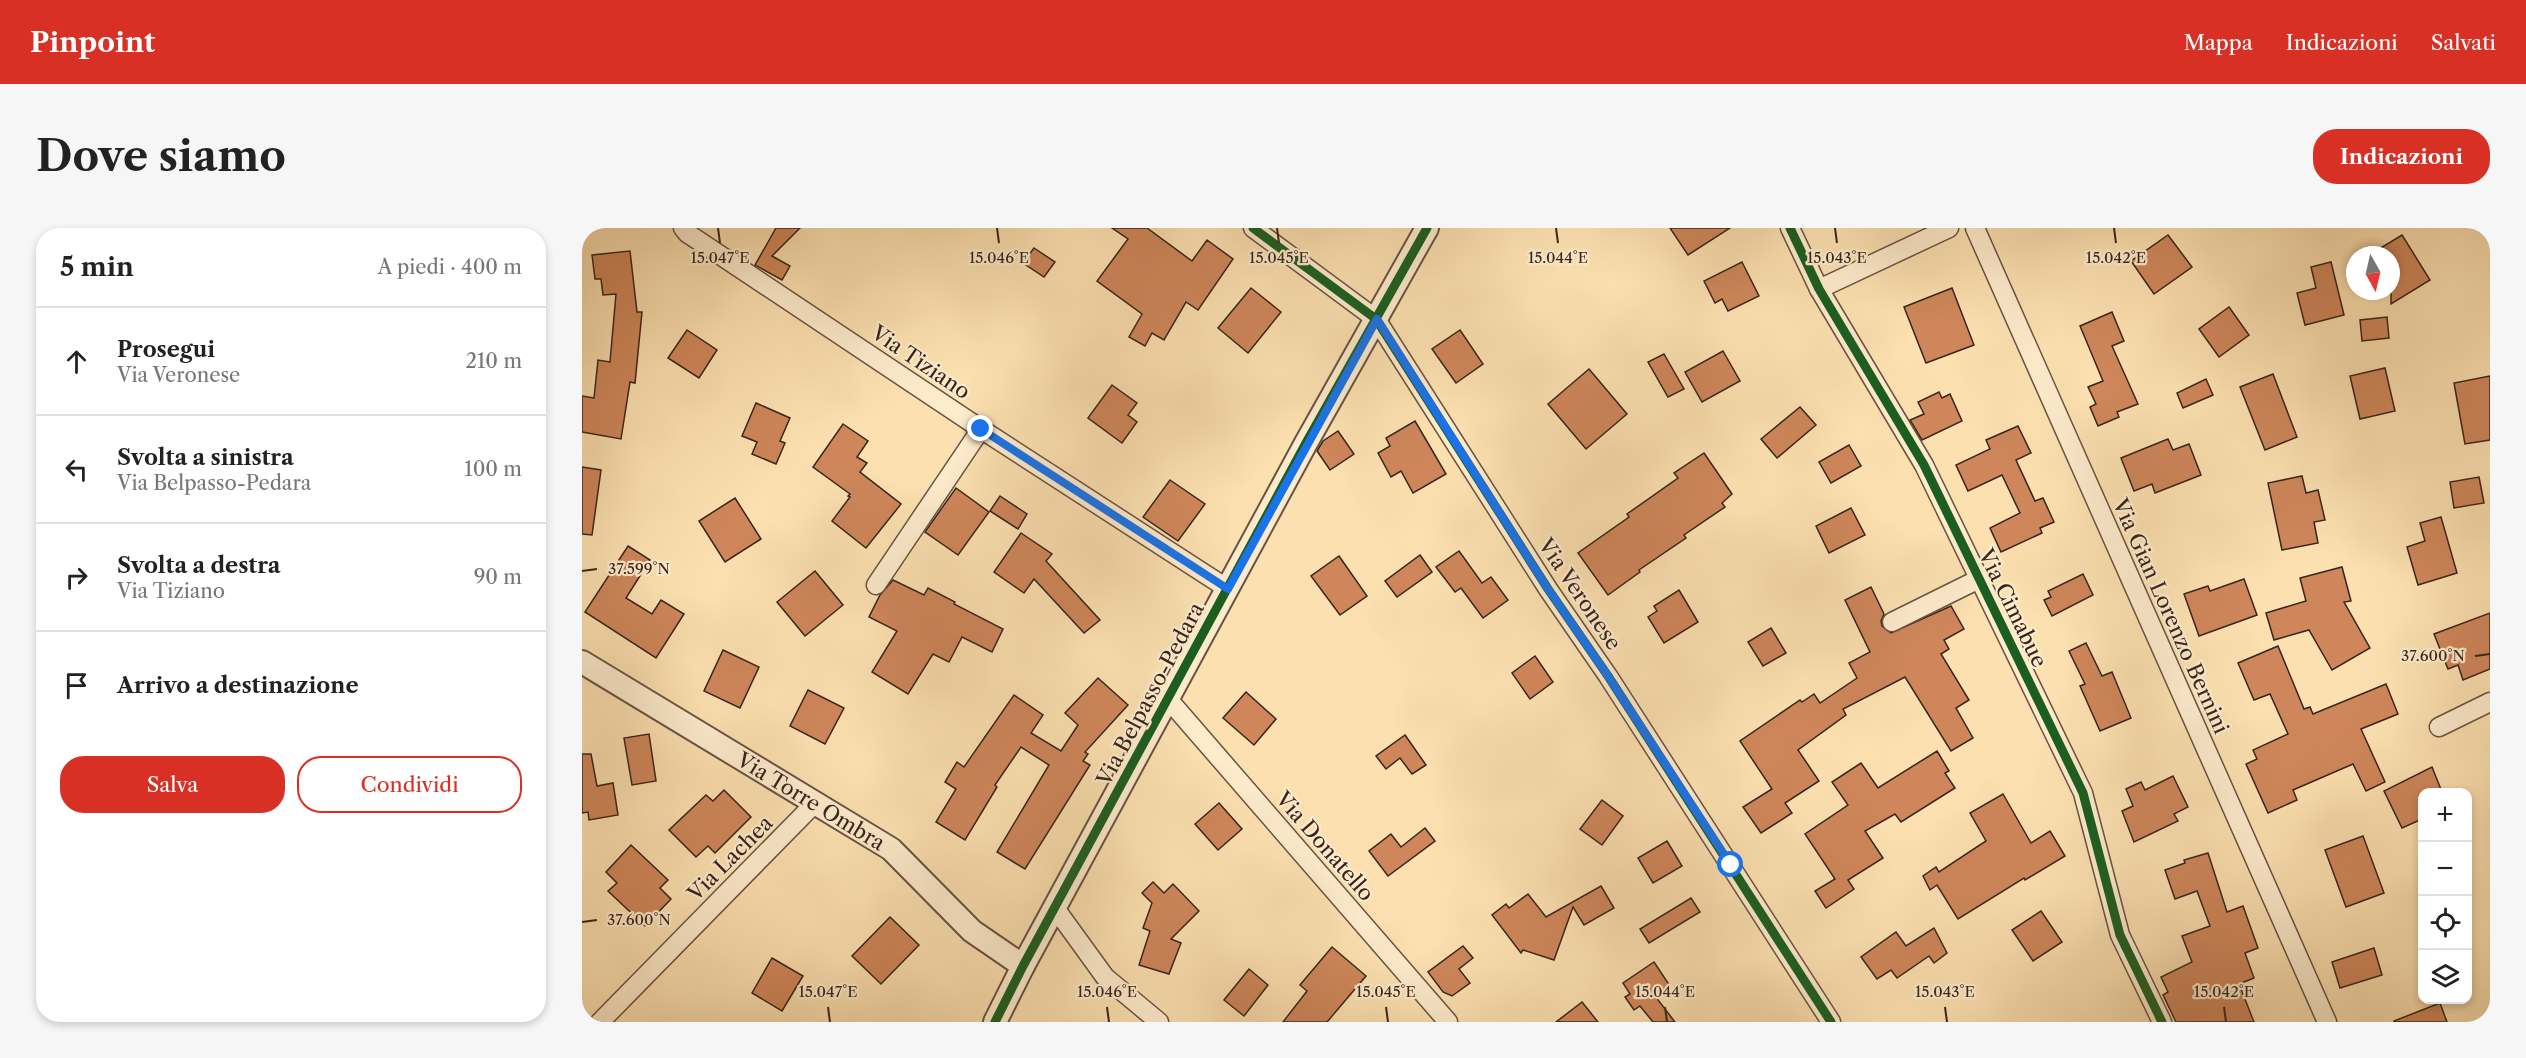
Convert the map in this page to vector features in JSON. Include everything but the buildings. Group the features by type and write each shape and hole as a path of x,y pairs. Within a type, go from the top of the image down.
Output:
{"street":[{"name":"Via Tiziano","path":"683,228 981,429 1228,589"},
{"name":"Via Veronese","path":"1253,228 1377,319 1548,589 1608,676 1831,1022"},
{"name":"Via Belpasso-Pedara","path":"995,1022 1168,699 1427,228"},
{"name":"Via Cimabue","path":"1790,228 1819,289 1924,465 2083,793 2120,935 2162,1022"},
{"path":"1819,289 1949,228"},
{"name":"Via Gian Lorenzo Bernini","path":"1975,228 2326,1022"},
{"path":"876,585 981,429"},
{"path":"1892,622 1979,579"},
{"name":"Via Torre Ombra","path":"582,662 891,849 972,931 1023,966"},
{"name":"Via Donatello","path":"1168,699 1448,1022"},
{"path":"2439,727 2490,702"},
{"name":"Via Lachea","path":"600,1022 816,802"},
{"path":"1055,908 1105,978 1159,1022"}],"cycle path":[{"path":"1253,228 1376,319 1548,589 1608,676 1831,1022"},
{"path":"995,1022 1023,966 1306,443 1427,228"},
{"path":"1790,228 1819,289 1924,465 2083,793 2120,935 2162,1022"}],"route":[{"path":"981,429 1228,589 1306,443 1377,319 1548,589 1608,676 1731,865"}]}
